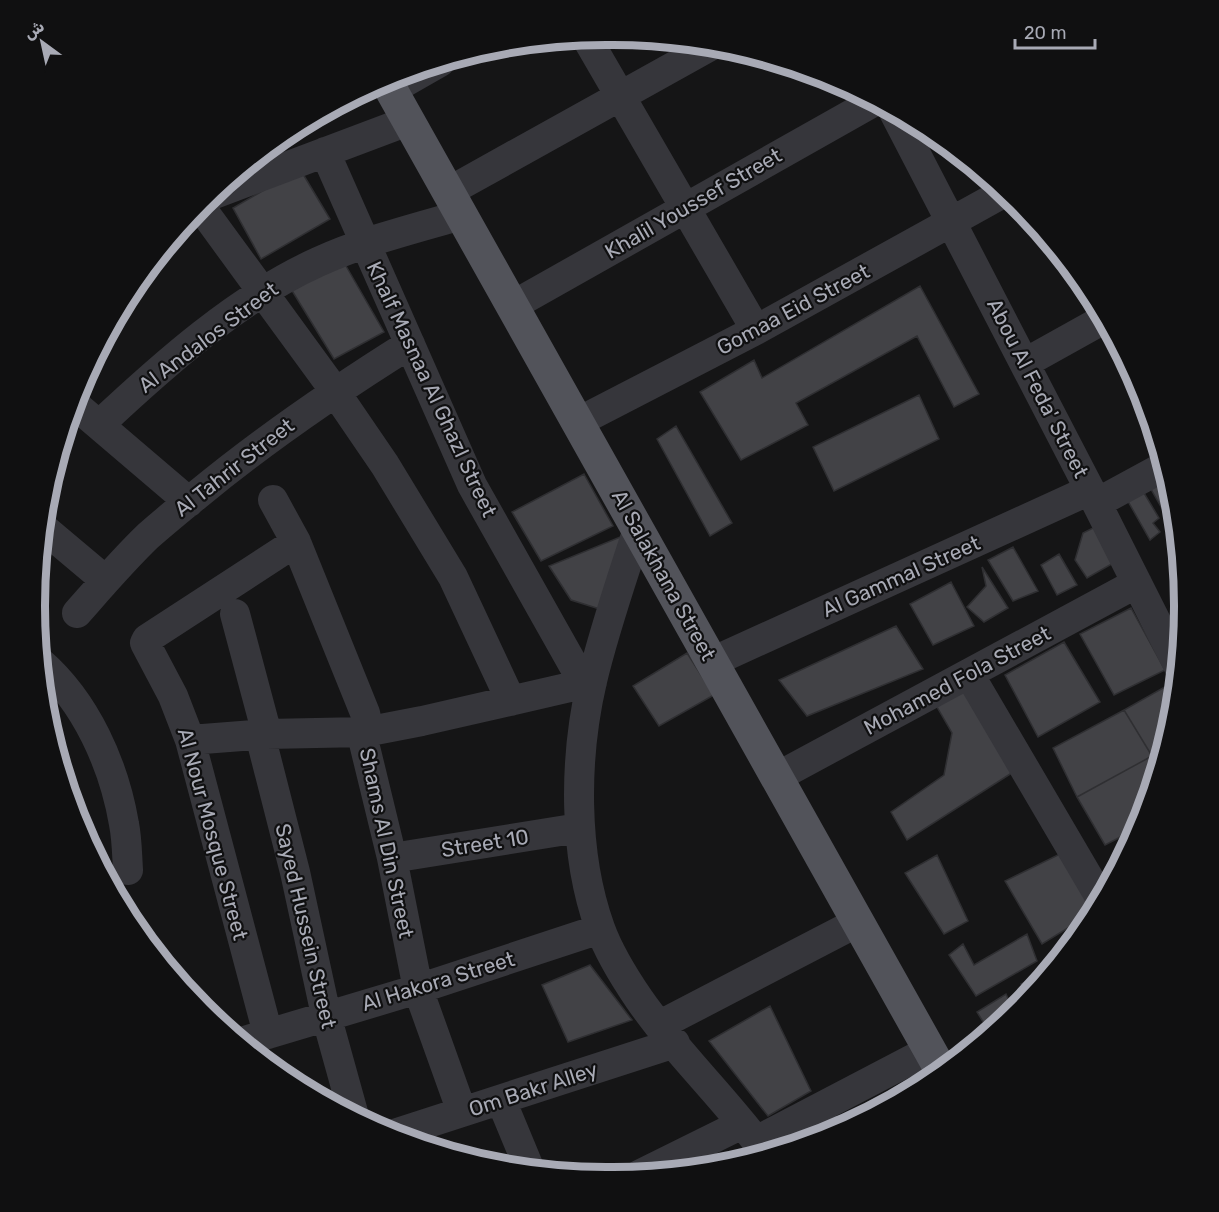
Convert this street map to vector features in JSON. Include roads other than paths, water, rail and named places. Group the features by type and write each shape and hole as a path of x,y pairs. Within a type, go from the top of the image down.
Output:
{"main road":[{"name":"Al Salakhana Street","path":"390,88 936,1061"}],"street":[{"path":"591,45 756,330"},
{"name":"Al Andalos Street","path":"99,425 144,383 261,293 316,263 455,203 621,96 699,52"},
{"name":"Khalil Youssef Street","path":"512,306 866,106"},
{"path":"261,165 325,152 408,121"},
{"name":"Abou Al Feda' Street","path":"900,124 1172,653"},
{"name":"Khalf Masnaa Al Ghazl Street","path":"325,152 472,485 588,683"},
{"name":"Gomaa Eid Street","path":"578,423 756,330 997,197"},
{"path":"205,213 385,465 453,577 511,701"},
{"path":"1025,363 1097,323"},
{"name":"Al Tahrir Street","path":"77,613 105,580 149,536 263,442 334,391 410,344"},
{"path":"81,410 189,502"},
{"name":"Al Gammal Street","path":"712,662 1157,469"},
{"name":"Shams Al Din Street","path":"273,500 296,542 365,712 367,722 364,743 392,858 418,989 462,1112"},
{"path":"638,529 588,683 582,746 579,828 588,886 600,929 624,975 641,1001 755,1140"},
{"path":"50,534 105,580"},
{"name":"Al Nour Mosque Street","path":"254,1038 190,740 172,696 145,644 147,639 296,542"},
{"name":"Mohamed Fola Street","path":"777,777 1137,583"},
{"name":"Sayed Hussein Street","path":"235,614 326,1015 351,1105"},
{"path":"49,673 75,702 98,740 114,782 122,814 128,870"},
{"path":"969,674 1096,891"},
{"path":"190,740 365,732 588,683"},
{"name":"Street 10","path":"392,858 579,828"},
{"name":"Om Bakr Alley","path":"407,1130 501,1100 668,1034 858,922"},
{"name":"Al Hakora Street","path":"254,1038 418,989 600,929"},
{"path":"680,1163 823,1122 936,1061"},
{"path":"501,1100 526,1161"}]}
